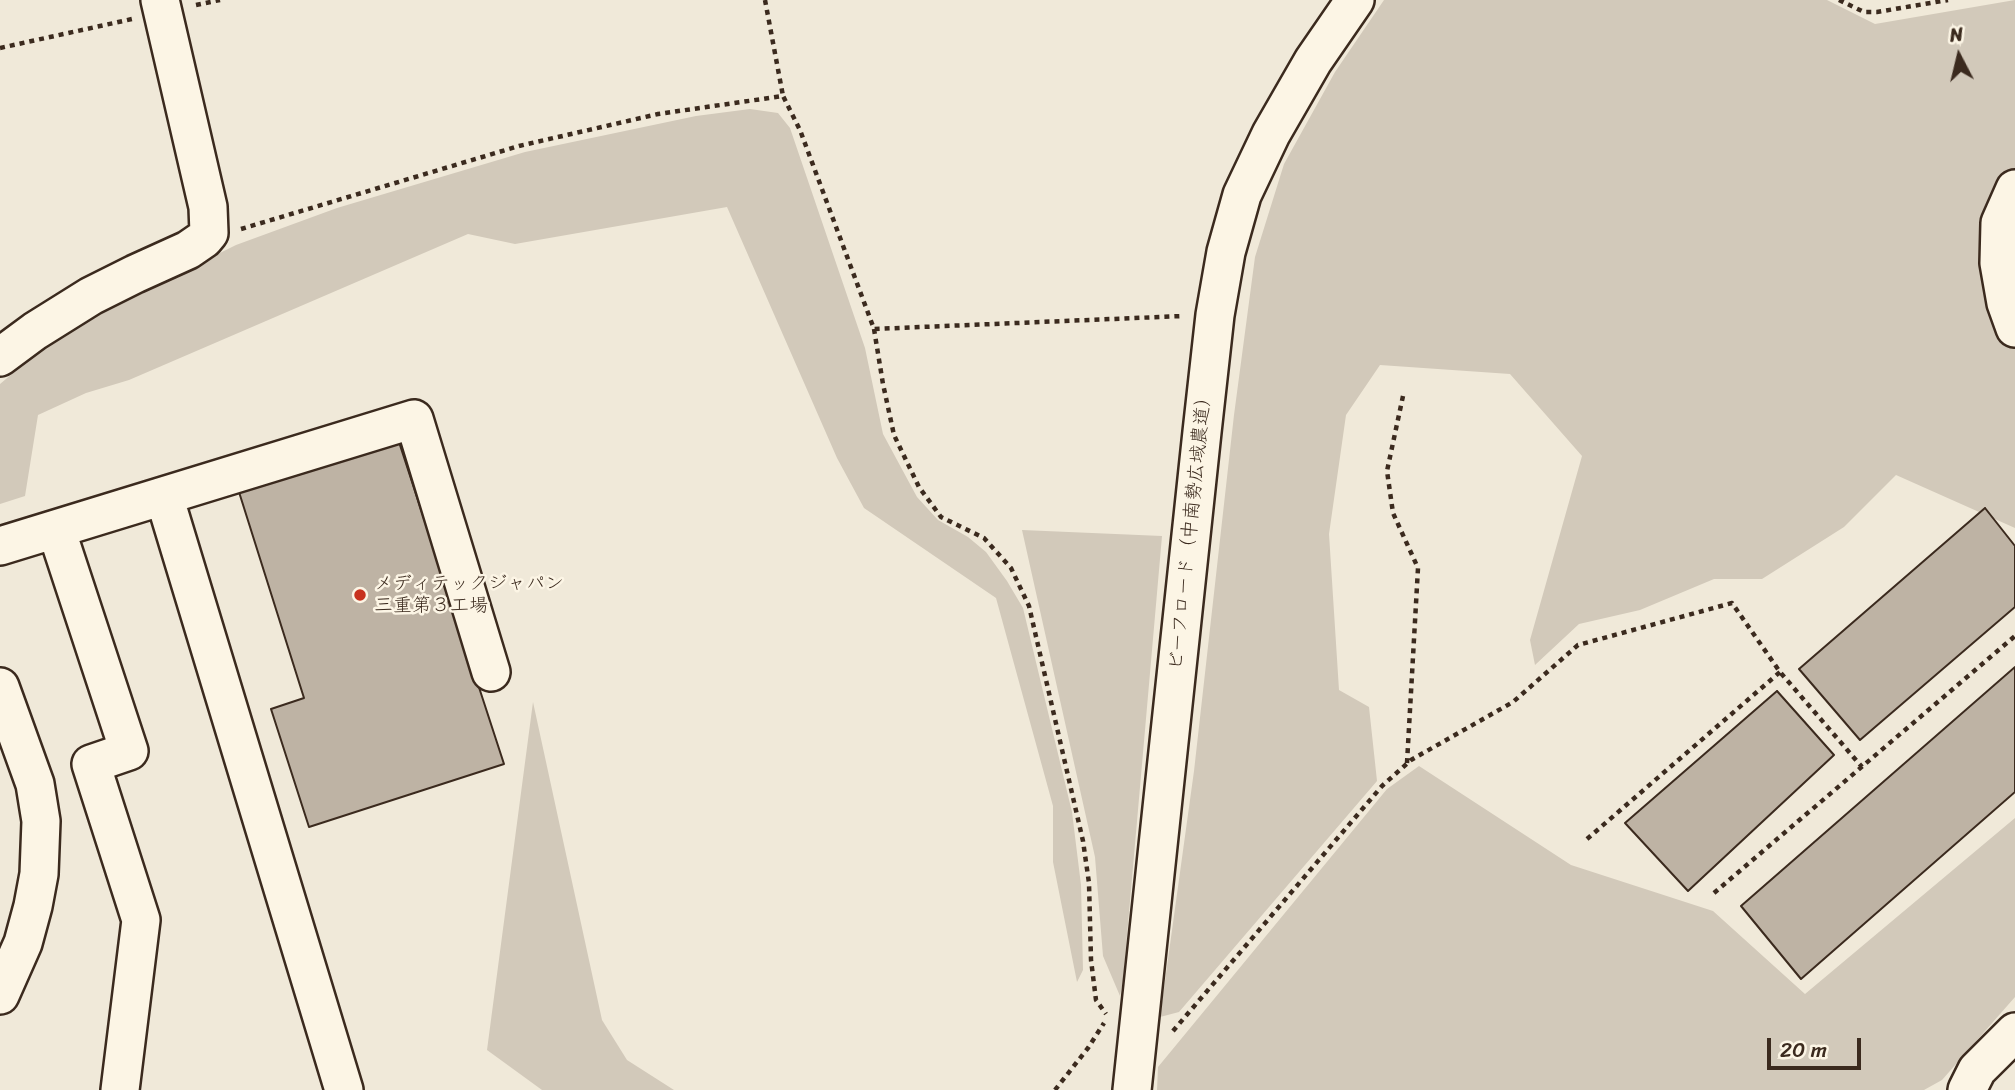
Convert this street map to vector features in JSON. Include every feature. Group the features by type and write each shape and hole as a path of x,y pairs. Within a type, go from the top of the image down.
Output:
{"street":[{"name":"ビーフロード（中南勢広域農道）","path":"1133,1079 1215,315 1226,252 1242,195 1271,134 1296,88 1355,0"},
{"path":"0,357 90,296 188,250 209,233 208,207 162,6"},
{"path":"2015,189 2000,223 1999,264 2006,303 2015,328"},
{"path":"0,546 414,419 491,672"},
{"path":"164,496 344,1090"},
{"path":"56,529 129,751 91,764 141,920 120,1090"},
{"path":"0,687 35,784 41,821 41,849 39,874 23,943 0,995"},
{"path":"1967,1090 1976,1070 2015,1032"}],"path":[{"path":"765,0 783,96 800,130 874,329 894,435 919,487 941,517 984,538 1011,568 1029,606 1083,841 1089,883 1091,960 1096,1000 1108,1017 1055,1090"},
{"path":"1839,0 1864,12 1877,12 1948,0"},
{"path":"0,48 162,6"},
{"path":"209,233 233,232 519,146 658,114 783,96"},
{"path":"874,329 1215,315"},
{"path":"1403,396 1387,471 1393,513 1418,568 1406,764"},
{"path":"1133,1079 1382,786 1406,764 1513,702 1578,645 1732,603 1780,672 1862,767"},
{"path":"1714,894 2015,636"},
{"path":"1587,839 1780,672"}],"shaded area":[{"path":"1384,0 1827,0 1875,24 2015,0 2015,528 1896,475 1844,527 1762,579 1714,579 1640,610 1579,624 1535,665 1530,640 1582,456 1510,374 1380,365 1346,415 1329,534 1339,690 1369,707 1377,781 1179,1012 1160,1017 1194,771 1234,415 1255,257 1284,164 1335,72"},
{"path":"750,109 778,113 790,128 865,348 883,434 917,497 938,520 968,537 986,552 1023,608 1072,812 1081,885 1083,970 1077,982 1053,862 1053,806 996,598 864,508 837,458 727,207 515,244 468,234 129,380 86,393 38,415 25,496 0,504 0,384 63,331 236,245 337,208 525,152 696,116"},
{"path":"1022,530 1162,536 1120,996 1103,956 1095,857"},
{"path":"533,702 602,1020 627,1060 674,1090 542,1090 487,1050"},
{"path":"1419,766 1571,865 1713,911 1805,994 2015,818 2015,997 1942,1080 1924,1090 1157,1090 1158,1067 1387,789"}],"building":[{"name":"メディテックジャパン 三重第３工場","path":"399,442 504,764 309,827 271,709 304,698 239,492"},
{"path":"1985,508 2015,546 2015,607 1860,740 1799,669"},
{"path":"2015,667 2015,792 1801,979 1741,906"},
{"path":"1777,691 1834,755 1688,891 1625,823"}],"place":[{"name":"メディテックジャパン 三重第３工場","path":"360,595"}]}
